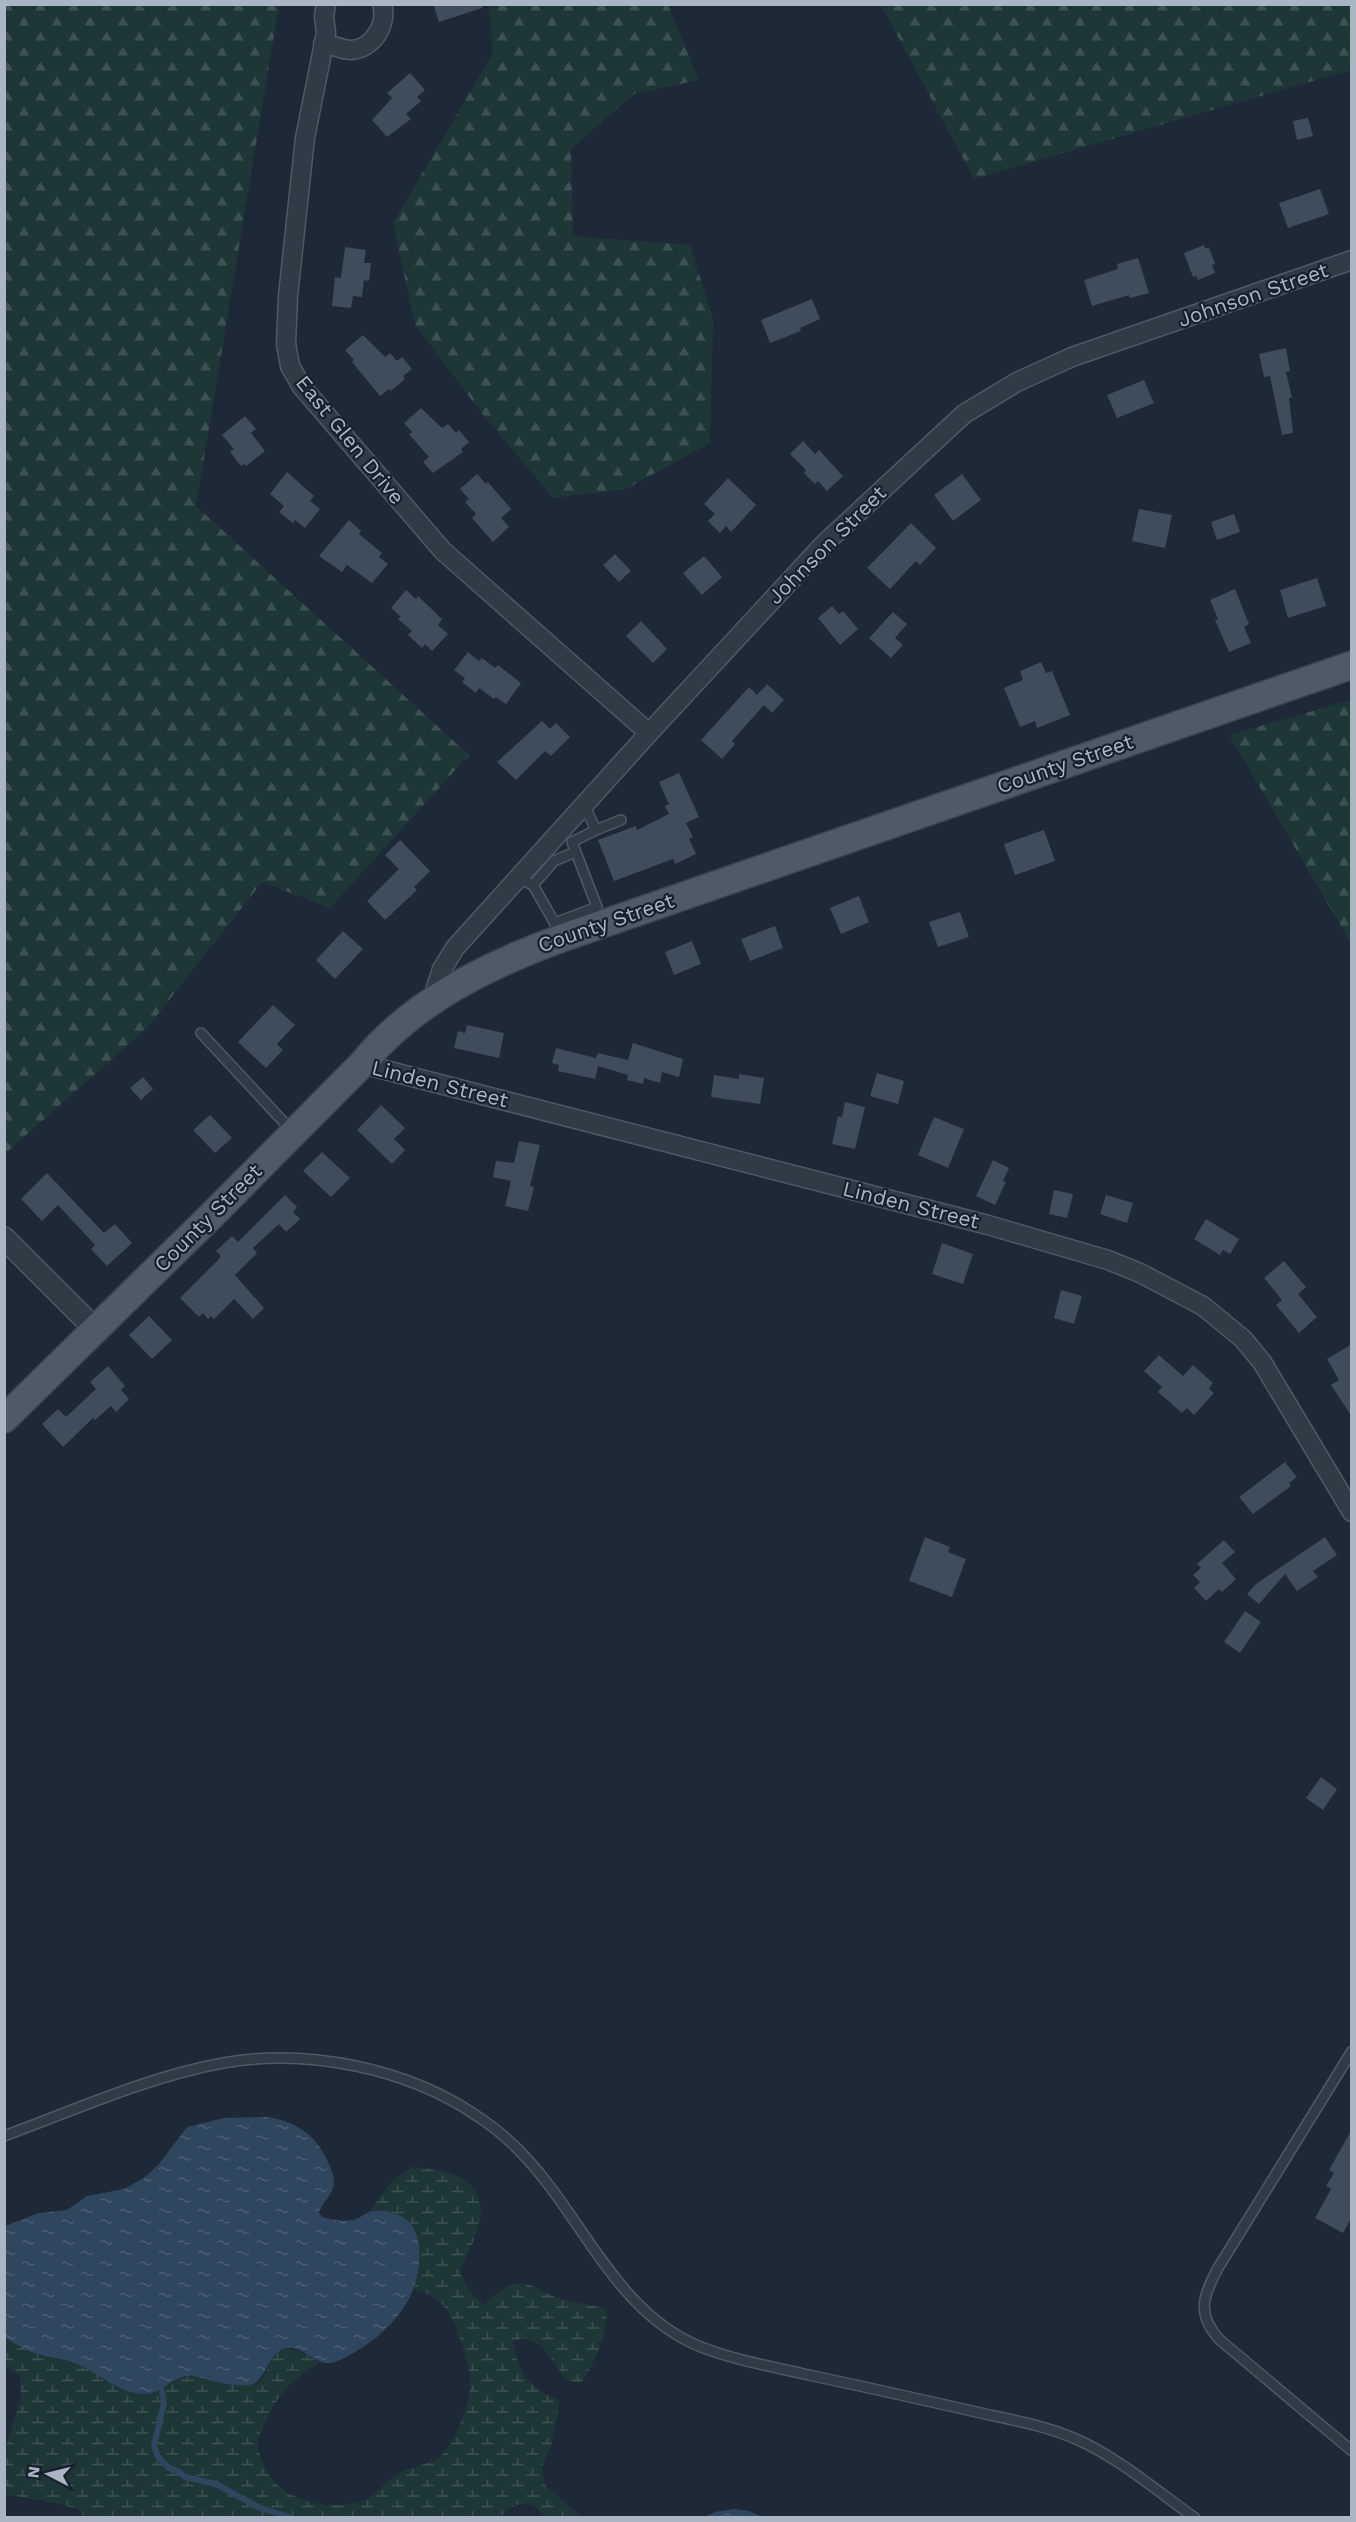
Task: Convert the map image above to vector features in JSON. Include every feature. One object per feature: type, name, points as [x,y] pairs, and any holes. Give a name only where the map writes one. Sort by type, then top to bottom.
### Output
[{"type":"main road","name":"County Street","points":[[4,1419],[362,1064],[379,1043],[431,1003],[496,964],[559,930],[1352,665]]},
{"type":"street","name":"East Glen Drive","points":[[326,4],[324,16],[326,33],[305,138],[290,269],[286,344],[290,366],[302,387],[443,551],[649,733]]},
{"type":"street","points":[[323,44],[352,50],[366,45],[381,28],[384,20],[382,4]]},
{"type":"street","name":"Johnson Street","points":[[431,1003],[442,969],[455,948],[525,882],[584,805],[649,733],[825,543],[964,414],[1017,382],[1072,357],[1352,260]]},
{"type":"street","name":"Linden Street","points":[[362,1064],[988,1225],[1098,1257],[1140,1273],[1203,1306],[1243,1339],[1262,1362],[1352,1512]]},
{"type":"street","points":[[4,1238],[95,1329]]},
{"type":"lane","points":[[584,805],[596,830]]},
{"type":"lane","points":[[575,852],[554,861],[525,882],[559,930],[597,907],[572,842],[621,820]]},
{"type":"lane","points":[[201,1033],[293,1133]]},
{"type":"lane","points":[[1352,2051],[1218,2268],[1207,2288],[1203,2304],[1206,2320],[1220,2340],[1352,2451]]},
{"type":"lane","points":[[4,2136],[168,2077],[222,2063],[250,2059],[306,2060],[384,2074],[444,2097],[476,2115],[502,2135],[552,2189],[624,2290],[650,2316],[683,2338],[700,2346],[742,2359],[993,2415],[1060,2433],[1098,2450],[1196,2517]]},
{"type":"green space","points":[[5,4],[279,5],[196,506],[469,755],[330,908],[262,882],[148,1027],[5,1154]]},
{"type":"green space","points":[[489,5],[668,5],[699,80],[634,94],[571,149],[573,236],[690,245],[713,319],[710,443],[626,489],[553,498],[480,411],[415,325],[393,223],[493,53]]},
{"type":"green space","points":[[881,5],[1351,5],[1351,70],[974,179]]},
{"type":"green space","points":[[1352,700],[1351,943],[1229,735]]},
{"type":"green space","points":[[411,2167],[452,2174],[463,2179],[478,2197],[481,2209],[479,2225],[460,2272],[468,2289],[483,2305],[506,2288],[520,2283],[565,2300],[606,2309],[603,2338],[581,2383],[566,2380],[542,2346],[522,2338],[513,2342],[522,2372],[527,2379],[540,2391],[560,2400],[552,2443],[542,2468],[545,2485],[582,2517],[546,2517],[533,2505],[523,2504],[507,2510],[500,2518],[84,2518],[80,2510],[64,2505],[5,2494],[5,2450],[21,2397],[20,2376],[5,2366],[4,2338],[29,2351],[76,2364],[101,2375],[120,2389],[162,2391],[177,2379],[192,2376],[231,2384],[249,2385],[259,2381],[265,2375],[273,2358],[279,2352],[287,2349],[301,2352],[321,2362],[299,2376],[282,2393],[264,2424],[258,2441],[259,2452],[269,2475],[278,2486],[302,2500],[330,2505],[358,2502],[370,2497],[398,2474],[442,2455],[457,2430],[468,2402],[470,2375],[467,2361],[454,2323],[445,2307],[432,2296],[413,2290],[418,2273],[382,2211],[369,2212],[392,2181]]},
{"type":"water","points":[[268,2117],[287,2122],[304,2131],[322,2151],[332,2171],[334,2182],[319,2212],[322,2217],[349,2221],[369,2212],[387,2212],[404,2218],[416,2232],[419,2244],[417,2278],[406,2304],[378,2336],[349,2355],[330,2363],[296,2349],[284,2349],[275,2355],[259,2379],[249,2385],[233,2385],[186,2376],[157,2391],[143,2394],[125,2390],[77,2364],[29,2351],[5,2338],[5,2226],[39,2213],[67,2210],[87,2196],[124,2189],[144,2178],[159,2164],[187,2127],[224,2118]]},
{"type":"water","points":[[734,2509],[749,2511],[763,2517],[704,2517],[715,2512]]},
{"type":"building","points":[[433,4],[482,4],[482,8],[439,22]]},
{"type":"building","points":[[410,73],[425,90],[417,97],[421,101],[406,114],[411,119],[387,137],[372,120],[392,98],[387,93]]},
{"type":"building","points":[[1308,118],[1313,136],[1297,140],[1293,121]]},
{"type":"building","points":[[1320,189],[1329,214],[1288,228],[1279,203]]},
{"type":"building","points":[[1204,245],[1206,249],[1209,247],[1215,264],[1212,265],[1215,273],[1198,280],[1196,276],[1193,277],[1184,253]]},
{"type":"building","points":[[345,247],[366,250],[364,263],[371,263],[369,281],[364,280],[362,297],[353,296],[351,308],[332,306],[335,277],[341,278]]},
{"type":"building","points":[[1138,258],[1149,293],[1130,298],[1129,295],[1092,306],[1084,280],[1118,269],[1117,264]]},
{"type":"building","points":[[812,299],[820,319],[800,328],[801,331],[770,343],[761,320]]},
{"type":"building","points":[[363,335],[385,357],[390,353],[397,361],[402,357],[412,369],[403,376],[405,379],[391,391],[389,389],[380,396],[345,350]]},
{"type":"building","points":[[1286,348],[1290,371],[1286,372],[1292,398],[1289,398],[1293,433],[1282,435],[1270,376],[1264,377],[1259,354]]},
{"type":"building","points":[[1144,380],[1154,403],[1117,418],[1107,395]]},
{"type":"building","points":[[421,408],[442,428],[448,424],[456,433],[459,430],[469,442],[461,449],[463,452],[433,473],[423,462],[429,457],[409,434],[412,432],[404,423]]},
{"type":"building","points":[[245,416],[256,429],[251,433],[265,451],[246,466],[244,464],[241,466],[230,452],[234,449],[222,435]]},
{"type":"building","points":[[803,441],[815,454],[819,450],[843,476],[827,491],[818,481],[815,484],[804,473],[806,470],[790,454]]},
{"type":"building","points":[[287,472],[314,496],[310,501],[320,509],[305,528],[295,520],[293,523],[279,512],[284,506],[270,494]]},
{"type":"building","points":[[477,474],[486,484],[488,482],[511,509],[501,518],[509,527],[493,542],[472,518],[476,514],[465,502],[469,499],[460,489]]},
{"type":"building","points":[[962,474],[981,500],[953,521],[934,495]]},
{"type":"building","points":[[728,478],[756,505],[731,532],[726,526],[720,533],[708,521],[715,514],[704,504]]},
{"type":"building","points":[[1139,509],[1172,515],[1165,548],[1132,541]]},
{"type":"building","points":[[1234,514],[1240,532],[1217,540],[1211,522]]},
{"type":"building","points":[[349,520],[361,531],[359,534],[382,553],[379,557],[388,564],[372,583],[347,565],[342,572],[319,556]]},
{"type":"building","points":[[911,523],[936,548],[920,565],[916,561],[890,589],[867,568]]},
{"type":"building","points":[[615,554],[631,571],[619,582],[603,565]]},
{"type":"building","points":[[704,556],[722,577],[702,595],[683,573]]},
{"type":"building","points":[[1317,578],[1326,606],[1288,618],[1280,590]]},
{"type":"building","points":[[1235,589],[1249,624],[1244,627],[1251,643],[1229,652],[1215,620],[1218,619],[1210,600]]},
{"type":"building","points":[[406,590],[416,599],[418,596],[442,619],[438,625],[448,634],[432,651],[425,644],[422,648],[408,635],[412,631],[398,619],[401,617],[391,608]]},
{"type":"building","points":[[832,606],[839,614],[843,611],[858,629],[840,645],[818,618]]},
{"type":"building","points":[[893,612],[907,624],[895,638],[903,645],[891,658],[869,638]]},
{"type":"building","points":[[641,621],[667,649],[653,663],[626,636]]},
{"type":"building","points":[[468,652],[479,661],[482,658],[495,668],[498,665],[521,683],[506,704],[496,697],[494,699],[479,688],[476,693],[462,682],[465,678],[454,670]]},
{"type":"building","points":[[1041,662],[1046,673],[1052,671],[1070,715],[1037,728],[1035,721],[1020,727],[1004,688],[1023,680],[1020,671]]},
{"type":"building","points":[[767,684],[784,700],[772,713],[764,705],[732,741],[735,744],[722,759],[701,740],[749,687],[757,695]]},
{"type":"building","points":[[542,721],[550,729],[556,723],[570,737],[551,756],[545,751],[516,780],[497,762]]},
{"type":"building","points":[[679,773],[699,817],[686,823],[693,837],[689,839],[696,854],[675,864],[673,859],[614,881],[598,840],[636,826],[637,830],[669,814],[665,806],[669,804],[659,782]]},
{"type":"building","points":[[1044,830],[1055,861],[1015,875],[1004,844]]},
{"type":"building","points":[[400,840],[430,871],[414,887],[417,890],[385,920],[367,901],[399,869],[385,855]]},
{"type":"building","points":[[859,896],[869,922],[841,934],[830,908]]},
{"type":"building","points":[[960,912],[969,937],[938,947],[929,922]]},
{"type":"building","points":[[775,926],[783,948],[750,961],[741,939]]},
{"type":"building","points":[[343,931],[363,949],[335,979],[316,960]]},
{"type":"building","points":[[692,941],[701,964],[674,975],[665,952]]},
{"type":"building","points":[[273,1005],[295,1025],[277,1044],[283,1050],[266,1068],[238,1042]]},
{"type":"building","points":[[467,1025],[504,1033],[499,1058],[454,1048],[458,1031],[465,1033]]},
{"type":"building","points":[[633,1043],[683,1059],[679,1077],[662,1072],[660,1083],[644,1078],[643,1084],[627,1080],[628,1075],[598,1066],[595,1079],[558,1071],[559,1065],[552,1063],[556,1048],[596,1058],[598,1053],[628,1060]]},
{"type":"building","points":[[877,1073],[904,1081],[898,1104],[870,1096]]},
{"type":"building","points":[[739,1074],[764,1078],[760,1104],[711,1097],[714,1075],[739,1079]]},
{"type":"building","points":[[143,1077],[153,1089],[141,1100],[130,1088]]},
{"type":"building","points":[[845,1102],[865,1107],[855,1149],[832,1144],[838,1116],[842,1117]]},
{"type":"building","points":[[381,1105],[405,1128],[394,1139],[405,1150],[392,1164],[357,1130]]},
{"type":"building","points":[[210,1115],[232,1138],[215,1153],[193,1130]]},
{"type":"building","points":[[934,1117],[964,1129],[948,1168],[918,1155]]},
{"type":"building","points":[[519,1141],[540,1145],[530,1186],[534,1187],[528,1211],[505,1206],[511,1181],[493,1177],[496,1161],[514,1163]]},
{"type":"building","points":[[322,1152],[350,1178],[331,1197],[303,1171]]},
{"type":"building","points":[[993,1160],[1009,1168],[1003,1181],[1006,1182],[995,1205],[976,1196]]},
{"type":"building","points":[[47,1173],[104,1233],[115,1224],[132,1243],[107,1266],[91,1249],[95,1245],[58,1205],[42,1221],[21,1199]]},
{"type":"building","points":[[1054,1190],[1073,1194],[1067,1218],[1049,1214]]},
{"type":"building","points":[[285,1195],[297,1207],[293,1212],[300,1219],[286,1232],[279,1224],[253,1248],[257,1253],[235,1275],[264,1308],[253,1319],[234,1299],[214,1319],[211,1316],[208,1319],[203,1313],[199,1317],[180,1298],[218,1260],[221,1256],[216,1251],[232,1236],[238,1242]]},
{"type":"building","points":[[1106,1195],[1133,1203],[1127,1223],[1100,1214]]},
{"type":"building","points":[[1206,1219],[1239,1239],[1230,1254],[1223,1250],[1220,1255],[1194,1239]]},
{"type":"building","points":[[942,1243],[973,1254],[963,1284],[932,1274]]},
{"type":"building","points":[[1284,1261],[1306,1287],[1298,1294],[1317,1317],[1299,1333],[1276,1305],[1282,1300],[1264,1278]]},
{"type":"building","points":[[1061,1290],[1082,1296],[1074,1324],[1054,1318]]},
{"type":"building","points":[[149,1316],[172,1340],[152,1359],[129,1335]]},
{"type":"building","points":[[1352,1344],[1352,1417],[1331,1385],[1339,1380],[1327,1359]]},
{"type":"building","points":[[1159,1355],[1183,1376],[1193,1365],[1213,1383],[1209,1389],[1214,1393],[1194,1415],[1187,1408],[1182,1413],[1158,1392],[1162,1387],[1144,1371]]},
{"type":"building","points":[[108,1366],[125,1386],[121,1390],[129,1399],[116,1412],[111,1406],[95,1420],[93,1418],[63,1447],[42,1424],[58,1409],[66,1417],[96,1389],[90,1382]]},
{"type":"building","points":[[1285,1462],[1297,1477],[1289,1483],[1291,1486],[1253,1514],[1239,1497]]},
{"type":"building","points":[[925,1537],[950,1547],[948,1552],[966,1559],[952,1597],[909,1581]]},
{"type":"building","points":[[1325,1537],[1337,1555],[1313,1571],[1318,1577],[1297,1591],[1285,1574],[1259,1604],[1247,1594],[1256,1584]]},
{"type":"building","points":[[1224,1540],[1235,1552],[1222,1563],[1236,1579],[1222,1592],[1219,1589],[1206,1601],[1194,1588],[1200,1582],[1193,1575],[1201,1568],[1197,1564]]},
{"type":"building","points":[[1245,1611],[1261,1622],[1240,1653],[1224,1642]]},
{"type":"building","points":[[1321,1777],[1337,1789],[1323,1810],[1306,1798]]},
{"type":"building","points":[[1352,2129],[1352,2217],[1343,2233],[1315,2218],[1331,2189],[1326,2186],[1334,2173],[1329,2170]]},
{"type":"waterway","points":[[162,2391],[164,2403],[154,2446],[158,2457],[169,2468],[185,2477],[216,2484],[258,2507],[292,2518]]}]
